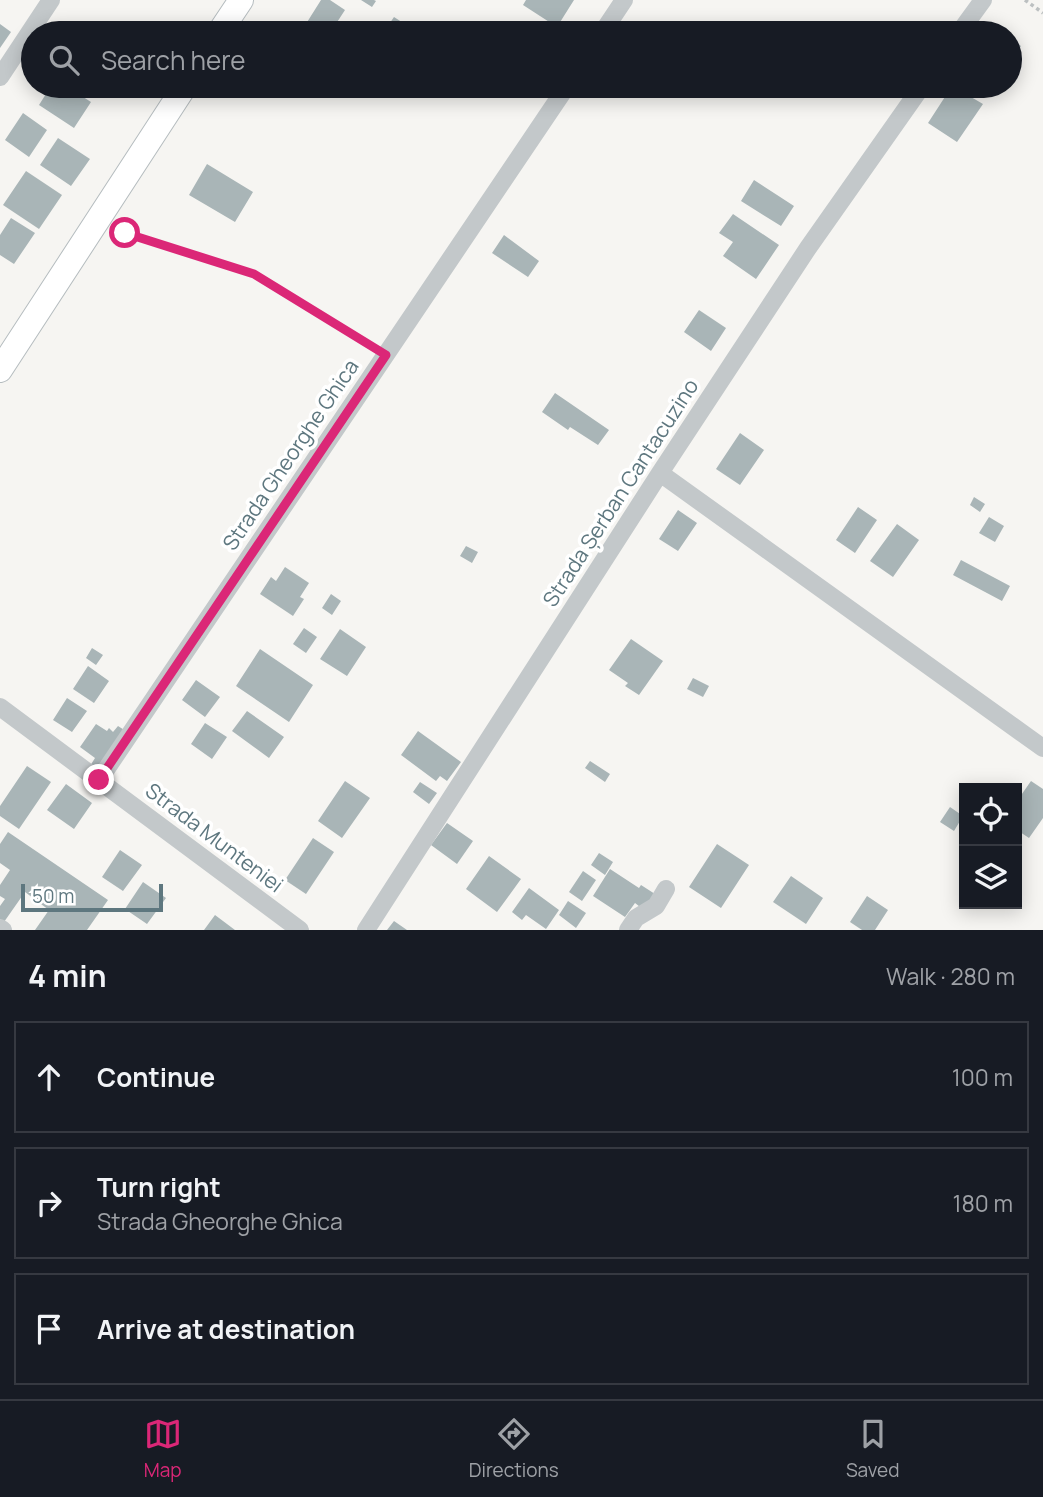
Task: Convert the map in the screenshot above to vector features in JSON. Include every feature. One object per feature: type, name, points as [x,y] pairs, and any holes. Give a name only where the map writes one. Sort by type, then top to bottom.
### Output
[{"type":"main road","points":[[227,21],[241,0]]},
{"type":"main road","points":[[0,370],[177,98]]},
{"type":"street","points":[[37,21],[51,0]]},
{"type":"street","points":[[610,21],[624,0]]},
{"type":"street","points":[[968,21],[983,0]]},
{"type":"street","points":[[0,77],[21,45]]},
{"type":"street","name":"Strada Gheorghe Ghica","points":[[99,780],[559,98]]},
{"type":"street","name":"Strada Șerban Cantacuzino","points":[[366,930],[808,248],[914,98]]},
{"type":"street","points":[[660,473],[1043,748]]},
{"type":"street","name":"Strada Munteniei","points":[[0,707],[300,930]]},
{"type":"street","points":[[628,930],[636,918],[656,906],[666,889]]},
{"type":"path","points":[[1025,0],[1043,13]]},
{"type":"path","points":[[99,219],[142,239],[254,274],[386,355]]},
{"type":"building","points":[[321,0],[330,0],[345,10],[338,21],[308,21]]},
{"type":"building","points":[[361,0],[374,0],[376,1],[372,7]]},
{"type":"building","points":[[526,0],[574,0],[561,21],[548,21],[523,5]]},
{"type":"building","points":[[0,24],[11,32],[0,48]]},
{"type":"building","points":[[43,98],[85,98],[91,102],[74,128],[39,105]]},
{"type":"building","points":[[944,98],[973,98],[983,104],[957,142],[928,123]]},
{"type":"building","points":[[23,113],[47,130],[29,157],[5,140]]},
{"type":"building","points":[[58,138],[90,159],[71,186],[40,165]]},
{"type":"building","points":[[207,164],[253,192],[235,222],[189,195]]},
{"type":"building","points":[[26,171],[62,195],[39,229],[3,205]]},
{"type":"building","points":[[754,180],[794,206],[781,226],[741,201]]},
{"type":"building","points":[[733,214],[779,245],[756,279],[723,256],[733,242],[719,233]]},
{"type":"building","points":[[11,218],[35,233],[14,264],[0,255],[0,235]]},
{"type":"building","points":[[504,235],[539,261],[528,277],[492,253]]},
{"type":"building","points":[[699,310],[726,328],[711,351],[684,332]]},
{"type":"building","points":[[555,393],[609,430],[598,445],[570,427],[568,430],[542,412]]},
{"type":"building","points":[[740,433],[764,450],[740,485],[716,469]]},
{"type":"building","points":[[974,497],[985,504],[980,512],[970,505]]},
{"type":"building","points":[[858,507],[877,520],[855,553],[836,540]]},
{"type":"building","points":[[678,510],[697,523],[678,551],[659,539]]},
{"type":"building","points":[[989,517],[1004,526],[995,542],[979,533]]},
{"type":"building","points":[[897,524],[919,540],[893,577],[870,561]]},
{"type":"building","points":[[466,546],[478,552],[472,563],[460,556]]},
{"type":"building","points":[[961,560],[1010,586],[1002,601],[953,575]]},
{"type":"building","points":[[285,567],[309,583],[300,597],[304,599],[293,616],[260,594],[271,577],[276,581]]},
{"type":"building","points":[[331,594],[341,601],[332,615],[322,608]]},
{"type":"building","points":[[304,628],[317,637],[306,653],[293,644]]},
{"type":"building","points":[[340,629],[366,647],[347,676],[320,659]]},
{"type":"building","points":[[631,639],[663,661],[639,695],[625,686],[628,683],[609,670]]},
{"type":"building","points":[[92,648],[103,655],[96,665],[86,658]]},
{"type":"building","points":[[260,649],[313,685],[289,722],[236,686]]},
{"type":"building","points":[[88,666],[109,681],[94,703],[73,689]]},
{"type":"building","points":[[693,678],[709,686],[703,697],[687,689]]},
{"type":"building","points":[[196,680],[220,697],[205,717],[182,700]]},
{"type":"building","points":[[67,698],[87,711],[72,732],[53,720]]},
{"type":"building","points":[[247,711],[284,737],[269,758],[232,731]]},
{"type":"building","points":[[205,723],[227,737],[212,759],[191,744]]},
{"type":"building","points":[[96,724],[113,732],[118,726],[129,733],[100,773],[90,766],[95,758],[80,747]]},
{"type":"building","points":[[418,731],[461,762],[447,781],[440,776],[436,781],[401,755]]},
{"type":"building","points":[[590,761],[610,774],[605,782],[585,768]]},
{"type":"building","points":[[27,766],[51,782],[19,829],[0,816],[0,806]]},
{"type":"building","points":[[345,781],[370,798],[342,838],[318,821]]},
{"type":"building","points":[[1031,781],[1043,789],[1043,818],[1029,838],[1022,833],[1022,794]]},
{"type":"building","points":[[420,782],[437,793],[429,804],[413,792]]},
{"type":"building","points":[[66,784],[92,803],[74,829],[47,810]]},
{"type":"building","points":[[950,807],[959,813],[959,823],[954,831],[940,822]]},
{"type":"building","points":[[447,823],[473,841],[457,864],[431,845]]},
{"type":"building","points":[[8,832],[108,900],[87,930],[35,930],[49,910],[25,892],[4,922],[0,919],[0,906],[5,899],[0,896],[0,885],[10,870],[0,863],[0,844]]},
{"type":"building","points":[[313,838],[334,852],[306,894],[285,880]]},
{"type":"building","points":[[717,844],[749,865],[721,908],[689,887]]},
{"type":"building","points":[[120,850],[142,865],[123,891],[102,877]]},
{"type":"building","points":[[599,853],[613,862],[605,875],[591,865]]},
{"type":"building","points":[[489,856],[521,879],[497,912],[466,889]]},
{"type":"building","points":[[610,869],[639,888],[641,885],[655,894],[644,910],[635,903],[625,917],[593,896]]},
{"type":"building","points":[[583,871],[596,880],[582,901],[569,892]]},
{"type":"building","points":[[791,876],[823,898],[806,924],[773,902]]},
{"type":"building","points":[[143,882],[166,898],[147,924],[125,909]]},
{"type":"building","points":[[529,888],[559,910],[546,929],[526,915],[522,920],[512,912]]},
{"type":"building","points":[[867,896],[888,910],[875,930],[862,930],[850,922]]},
{"type":"building","points":[[568,901],[586,913],[576,928],[559,915]]},
{"type":"building","points":[[215,915],[235,930],[204,930]]},
{"type":"building","points":[[394,921],[407,930],[387,930]]},
{"type":"route","points":[[99,780],[386,355],[254,274],[125,233]]}]
